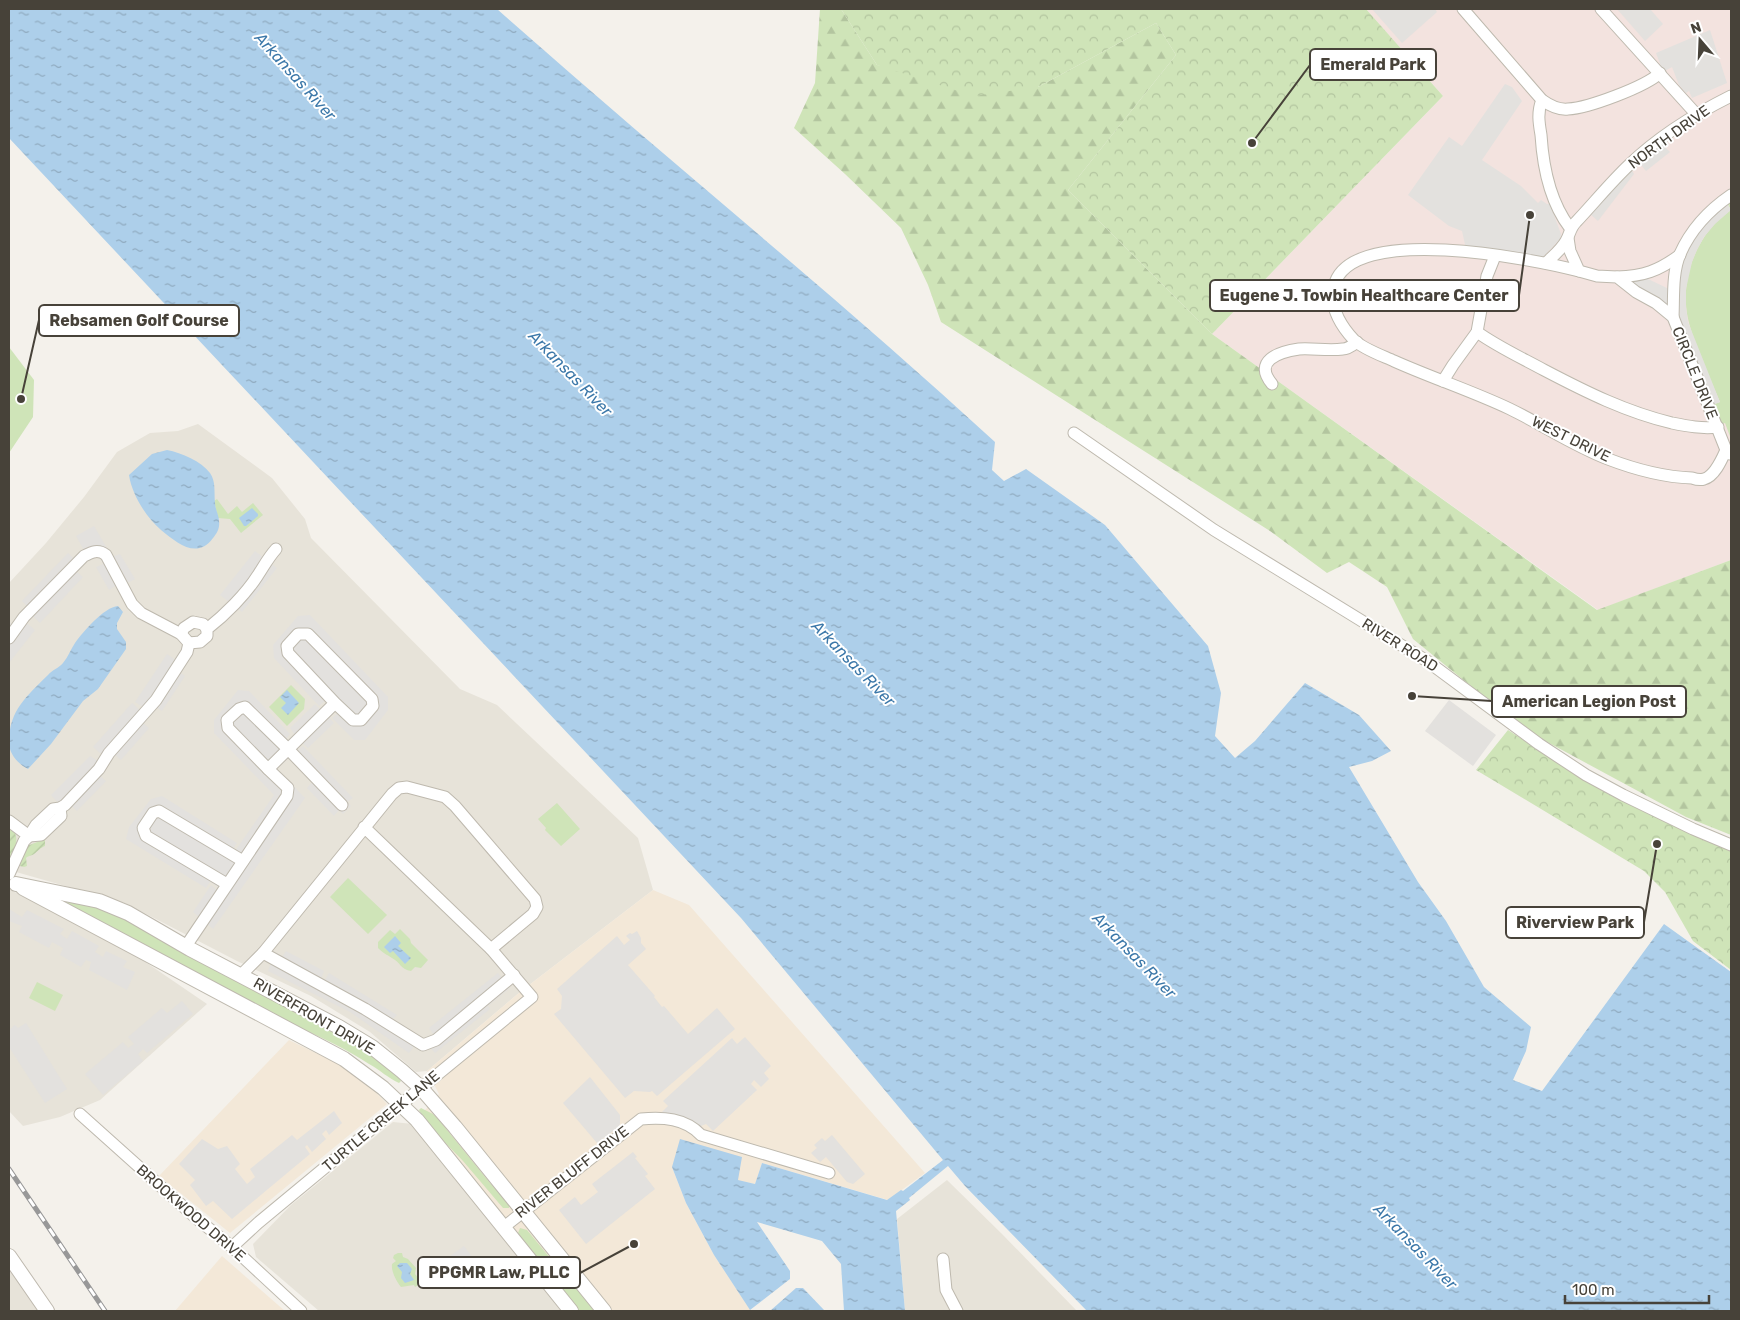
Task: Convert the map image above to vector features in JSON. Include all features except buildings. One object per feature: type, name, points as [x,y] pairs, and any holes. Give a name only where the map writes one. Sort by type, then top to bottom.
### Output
[{"type":"street","points":[[1463,9],[1542,100],[1564,109],[1584,106],[1642,84],[1660,73]]},
{"type":"street","points":[[1601,9],[1697,115]]},
{"type":"street","name":"NORTH DRIVE","points":[[1546,263],[1562,247],[1569,233],[1612,182],[1634,160],[1697,115],[1731,96]]},
{"type":"street","points":[[1542,100],[1538,112],[1543,166],[1569,233],[1570,251],[1579,271]]},
{"type":"street","points":[[1672,317],[1675,277],[1680,255],[1701,220],[1718,204],[1731,196]]},
{"type":"street","name":"WEST DRIVE","points":[[1579,271],[1546,263],[1466,252],[1403,250],[1371,254],[1348,265],[1339,274],[1335,283],[1333,304],[1338,318],[1357,342],[1382,356],[1510,409],[1606,458],[1661,474],[1704,479]]},
{"type":"street","points":[[1617,278],[1650,273],[1660,269],[1680,255]]},
{"type":"street","points":[[1444,381],[1453,365],[1478,332],[1487,276],[1495,256]]},
{"type":"street","name":"CIRCLE DRIVE","points":[[1579,271],[1597,276],[1617,278],[1636,292],[1656,303],[1672,317],[1729,453],[1712,473],[1704,479]]},
{"type":"street","points":[[1478,332],[1496,345],[1608,403],[1654,419],[1700,427],[1718,428]]},
{"type":"street","points":[[1272,384],[1264,369],[1265,364],[1270,359],[1299,350],[1343,349],[1357,342]]},
{"type":"street","name":"RIVER ROAD","points":[[1074,433],[1214,530],[1427,661],[1539,744],[1586,776],[1623,796],[1731,845]]},
{"type":"street","points":[[207,629],[241,595],[276,549]]},
{"type":"street","points":[[9,638],[24,617],[84,556],[93,552],[101,552],[106,555],[132,604],[141,613],[185,639],[200,642],[207,636],[207,629],[203,624],[193,622],[184,628],[185,639],[187,652],[156,700],[109,753],[99,769],[60,808],[61,816],[51,826],[41,835],[29,836],[9,820]]},
{"type":"street","points":[[298,634],[308,634],[372,699],[373,706],[361,720],[353,720],[335,703],[288,653],[287,646],[298,634]]},
{"type":"street","points":[[268,769],[335,703]]},
{"type":"street","points":[[186,946],[287,796],[288,788],[228,728],[227,720],[239,708],[245,707],[342,805]]},
{"type":"street","points":[[240,975],[262,953],[392,794],[400,788],[407,787],[445,797],[455,806],[535,899],[537,907],[532,914],[491,949]]},
{"type":"street","points":[[227,884],[146,836],[143,828],[153,813],[159,811],[243,862]]},
{"type":"street","points":[[262,953],[365,1009],[423,1046],[436,1040],[514,975],[491,949],[364,828]]},
{"type":"street","points":[[11,880],[21,846],[29,836]]},
{"type":"street","name":"RIVERFRONT DRIVE","points":[[11,880],[99,901],[128,913],[339,1027],[372,1047],[420,1088],[455,1127],[604,1311]]},
{"type":"street","name":"RIVERFRONT DRIVE","points":[[11,880],[344,1059],[383,1088],[417,1120],[571,1311]]},
{"type":"street","name":"TURTLE CREEK LANE","points":[[232,1247],[258,1223],[532,997],[514,975]]},
{"type":"street","name":"BROOKWOOD DRIVE","points":[[80,1114],[127,1158],[232,1247],[301,1311]]},
{"type":"street","name":"RIVER BLUFF DRIVE","points":[[504,1227],[641,1119],[661,1117],[694,1128],[701,1135],[829,1173]]},
{"type":"street","points":[[9,1256],[47,1311]]},
{"type":"street","points":[[943,1259],[946,1290],[957,1311]]},
{"type":"shaded area","points":[[1366,9],[1731,9],[1731,560],[1598,610],[1212,334],[1443,96]]},
{"type":"shaded area","points":[[1372,9],[1435,9],[1437,12],[1402,43]]},
{"type":"shaded area","points":[[1617,9],[1650,9],[1663,24],[1645,41]]},
{"type":"shaded area","points":[[1710,30],[1727,83],[1692,98],[1689,91],[1686,93],[1679,85],[1672,67],[1663,72],[1656,53]]},
{"type":"shaded area","points":[[1505,84],[1512,87],[1522,101],[1482,160],[1521,186],[1538,203],[1541,200],[1550,204],[1561,234],[1560,239],[1542,258],[1466,249],[1462,231],[1449,226],[1408,195],[1449,137],[1462,146]]},
{"type":"shaded area","points":[[1664,140],[1666,143],[1664,146],[1670,152],[1646,171],[1641,165],[1637,166],[1635,164]]},
{"type":"shaded area","points":[[1631,169],[1634,174],[1598,221],[1589,213]]},
{"type":"shaded area","points":[[1727,203],[1731,210],[1715,224],[1704,237],[1697,250],[1692,262],[1686,289],[1688,322],[1720,402],[1712,405],[1680,324],[1677,305],[1681,271],[1686,252],[1702,225]]},
{"type":"shaded area","points":[[1646,278],[1669,289],[1668,306],[1626,282]]},
{"type":"shaded area","points":[[198,424],[272,478],[305,519],[311,538],[460,689],[497,705],[638,838],[653,890],[520,992],[427,1071],[416,1072],[370,1032],[311,996],[237,961],[125,903],[9,870],[9,583],[46,543],[84,497],[117,452],[150,433],[178,431]]},
{"type":"shaded area","points":[[94,526],[112,557],[120,554],[135,579],[119,588],[117,585],[109,590],[96,567],[103,564],[98,554],[89,559],[76,536]]},
{"type":"shaded area","points":[[255,551],[277,568],[242,612],[220,595]]},
{"type":"shaded area","points":[[68,553],[82,566],[77,572],[83,577],[40,623],[26,609],[28,607],[22,601]]},
{"type":"shaded area","points":[[310,615],[388,697],[388,710],[365,740],[354,740],[332,718],[338,713],[335,710],[328,716],[334,723],[308,748],[302,743],[295,749],[296,752],[303,746],[353,798],[347,802],[351,806],[343,814],[339,810],[334,816],[307,788],[312,782],[289,758],[277,769],[305,798],[213,929],[193,912],[211,885],[217,890],[218,887],[210,882],[206,888],[126,839],[129,827],[151,799],[162,796],[237,843],[233,849],[235,851],[274,795],[214,733],[214,720],[238,690],[249,691],[290,734],[286,739],[288,741],[295,735],[290,728],[315,704],[320,709],[327,702],[325,701],[319,706],[274,658],[273,645],[298,616]]},
{"type":"shaded area","points":[[19,617],[35,630],[9,663],[9,622],[13,625]]},
{"type":"shaded area","points":[[167,654],[183,665],[179,672],[185,676],[162,711],[147,701],[143,707],[135,702]]},
{"type":"shaded area","points":[[1449,700],[1496,735],[1473,766],[1425,731]]},
{"type":"shaded area","points":[[132,703],[148,717],[143,723],[149,728],[121,760],[114,754],[108,760],[93,747]]},
{"type":"shaded area","points":[[90,756],[98,761],[99,775],[106,781],[77,811],[71,805],[65,810],[51,795]]},
{"type":"shaded area","points":[[9,889],[141,959],[207,1004],[100,1100],[60,1117],[23,1126],[9,1111]]},
{"type":"shaded area","points":[[653,890],[689,905],[925,1173],[888,1200],[762,1163],[755,1184],[672,1167],[686,1203],[714,1255],[751,1311],[565,1311],[413,1124],[439,1094],[427,1071],[520,992]]},
{"type":"shaded area","points":[[9,909],[22,917],[27,910],[64,929],[60,934],[67,939],[72,931],[99,946],[95,952],[103,957],[106,951],[127,961],[123,967],[135,972],[127,990],[89,970],[91,962],[86,960],[81,967],[60,955],[63,948],[52,942],[49,948],[19,932],[22,926],[9,921]]},
{"type":"shaded area","points":[[637,931],[641,938],[641,943],[646,949],[628,965],[662,1007],[664,1006],[688,1034],[717,1008],[735,1029],[657,1096],[652,1091],[634,1091],[625,1098],[554,1014],[561,1009],[562,996],[557,989],[617,936],[624,945],[630,940],[626,936]]},
{"type":"shaded area","points":[[286,951],[324,971],[321,979],[325,980],[329,973],[397,1015],[392,1020],[419,1040],[409,1053],[350,1012],[268,971],[271,963],[282,957]]},
{"type":"shaded area","points":[[498,973],[510,988],[488,1006],[490,1009],[435,1053],[425,1042],[434,1035],[429,1028]]},
{"type":"shaded area","points":[[182,1001],[193,1014],[147,1053],[143,1049],[138,1054],[143,1061],[103,1095],[85,1074],[123,1042],[128,1048],[134,1044],[128,1037],[162,1008],[167,1013]]},
{"type":"shaded area","points":[[26,1023],[67,1089],[45,1103],[9,1047],[10,1029],[15,1025],[18,1028]]},
{"type":"shaded area","points":[[745,1037],[771,1066],[764,1073],[769,1079],[761,1087],[754,1080],[751,1084],[757,1090],[713,1131],[706,1124],[701,1126],[703,1129],[661,1113],[668,1106],[663,1101],[732,1038],[737,1044]]},
{"type":"shaded area","points":[[289,1040],[349,1069],[369,1085],[387,1104],[230,1233],[159,1176]]},
{"type":"shaded area","points":[[590,1077],[620,1115],[620,1124],[617,1128],[597,1143],[563,1103]]},
{"type":"shaded area","points":[[334,1111],[342,1123],[329,1135],[326,1130],[322,1134],[326,1139],[312,1152],[307,1145],[305,1147],[310,1154],[232,1219],[213,1201],[206,1206],[190,1185],[195,1180],[179,1164],[202,1139],[218,1149],[227,1146],[240,1164],[235,1169],[247,1184],[255,1177],[250,1169],[292,1135],[297,1140]]},
{"type":"shaded area","points":[[393,1122],[413,1124],[565,1311],[319,1311],[256,1257],[253,1244],[291,1205]]},
{"type":"shaded area","points":[[832,1135],[865,1174],[853,1184],[847,1182],[826,1157],[820,1162],[811,1153],[817,1148],[814,1145],[822,1138],[825,1141]]},
{"type":"shaded area","points":[[633,1152],[637,1157],[635,1158],[648,1174],[645,1176],[655,1189],[586,1244],[559,1210],[575,1197],[581,1205],[598,1192],[592,1184]]},
{"type":"shaded area","points":[[947,1180],[1077,1311],[905,1311],[897,1219]]},
{"type":"shaded area","points":[[464,1246],[479,1266],[461,1279],[446,1259]]},
{"type":"shaded area","points":[[222,1256],[285,1311],[175,1311]]},
{"type":"shaded area","points":[[9,1268],[40,1311],[9,1311]]},
{"type":"green space","points":[[820,9],[841,9],[877,65],[1038,87],[1156,23],[1176,55],[1068,190],[1212,334],[1597,610],[1731,560],[1731,835],[1686,817],[1525,730],[1413,639],[1387,587],[1349,562],[1327,573],[1270,531],[941,322],[928,285],[901,228],[794,128],[815,83]]},
{"type":"green space","points":[[841,9],[1366,9],[1443,96],[1212,334],[1068,190],[1176,55],[1156,23],[1038,87],[974,96],[877,65]]},
{"type":"green space","points":[[1731,200],[1731,210],[1727,203]]},
{"type":"green space","points":[[1731,210],[1731,439],[1725,423],[1720,425],[1712,405],[1720,402],[1692,333],[1686,307],[1686,291],[1688,275],[1699,245],[1708,232]]},
{"type":"green space","points":[[9,347],[34,380],[33,417],[9,453]]},
{"type":"green space","points":[[217,499],[228,514],[237,506],[242,512],[253,503],[263,515],[241,533],[230,519],[218,518],[214,501]]},
{"type":"green space","points":[[291,685],[305,699],[304,709],[287,726],[269,707]]},
{"type":"green space","points":[[1508,730],[1563,766],[1731,851],[1731,970],[1693,941],[1665,892],[1644,871],[1476,770]]},
{"type":"green space","points":[[557,803],[580,829],[561,846],[545,830],[546,828],[538,819]]},
{"type":"green space","points":[[9,826],[15,834],[16,843],[9,861]]},
{"type":"green space","points":[[45,839],[45,846],[26,858],[27,866],[20,866],[19,858],[27,846]]},
{"type":"green space","points":[[348,878],[387,915],[368,934],[330,897]]},
{"type":"green space","points":[[45,893],[110,909],[228,972],[378,1057],[397,1074],[401,1081],[399,1083],[395,1081],[342,1048],[296,1026]]},
{"type":"green space","points":[[400,929],[428,960],[421,968],[415,967],[411,971],[405,969],[378,948],[378,942],[390,930],[395,934]]},
{"type":"green space","points":[[37,982],[63,995],[55,1011],[29,998]]},
{"type":"green space","points":[[421,1108],[433,1114],[439,1120],[490,1183],[509,1203],[509,1208],[503,1208],[463,1161],[427,1124],[419,1110]]},
{"type":"green space","points":[[520,1228],[527,1230],[565,1276],[598,1311],[579,1311],[521,1239],[518,1233]]},
{"type":"green space","points":[[398,1253],[402,1253],[403,1257],[408,1259],[416,1268],[415,1274],[420,1280],[420,1284],[415,1287],[414,1285],[401,1287],[394,1276],[392,1264],[396,1261],[393,1258]]},
{"type":"water","name":"Arkansas River","points":[[9,9],[497,9],[872,332],[995,442],[992,470],[1004,481],[1026,469],[1105,525],[1208,646],[1221,693],[1215,736],[1235,758],[1255,741],[1305,683],[1359,715],[1391,751],[1372,761],[1349,767],[1418,882],[1446,921],[1484,987],[1531,1027],[1526,1051],[1513,1080],[1542,1091],[1664,924],[1731,972],[1731,1311],[1087,1311],[965,1186],[948,1166],[896,1211],[905,1311],[844,1311],[841,1264],[822,1241],[757,1222],[790,1271],[790,1279],[750,1310],[714,1255],[686,1203],[672,1167],[680,1139],[742,1157],[738,1180],[755,1184],[762,1163],[887,1200],[901,1190],[903,1191],[943,1160],[741,918],[9,138]]},
{"type":"water","points":[[167,450],[185,455],[196,461],[210,473],[213,480],[219,526],[217,532],[207,545],[200,548],[194,549],[180,544],[161,530],[145,512],[133,490],[129,475],[152,454]]},
{"type":"water","points":[[252,508],[258,516],[244,526],[239,518]]},
{"type":"water","points":[[118,606],[123,612],[117,623],[117,629],[126,642],[126,649],[98,689],[83,701],[51,744],[28,769],[15,758],[9,746],[12,721],[16,712],[26,697],[63,663],[75,643],[88,627],[100,615],[112,607]]},
{"type":"water","points":[[287,690],[299,703],[288,715],[281,708],[286,703],[280,697]]},
{"type":"water","points":[[395,936],[401,943],[398,946],[411,958],[405,964],[393,951],[390,953],[384,947]]},
{"type":"water","points":[[400,1263],[407,1263],[412,1269],[410,1274],[414,1280],[405,1283],[401,1278],[402,1272],[397,1266]]},
{"type":"water","points":[[796,1288],[803,1288],[825,1311],[770,1311]]},
{"type":"railway","points":[[9,1169],[105,1311]]},
{"type":"place","name":"Emerald Park","points":[[1252,143]]},
{"type":"place","name":"Eugene J. Towbin Healthcare Center","points":[[1530,215]]},
{"type":"place","name":"Rebsamen Golf Course","points":[[21,399]]},
{"type":"place","name":"American Legion Post","points":[[1412,696]]},
{"type":"place","name":"Riverview Park","points":[[1657,844]]},
{"type":"place","name":"PPGMR Law, PLLC","points":[[634,1244]]}]
